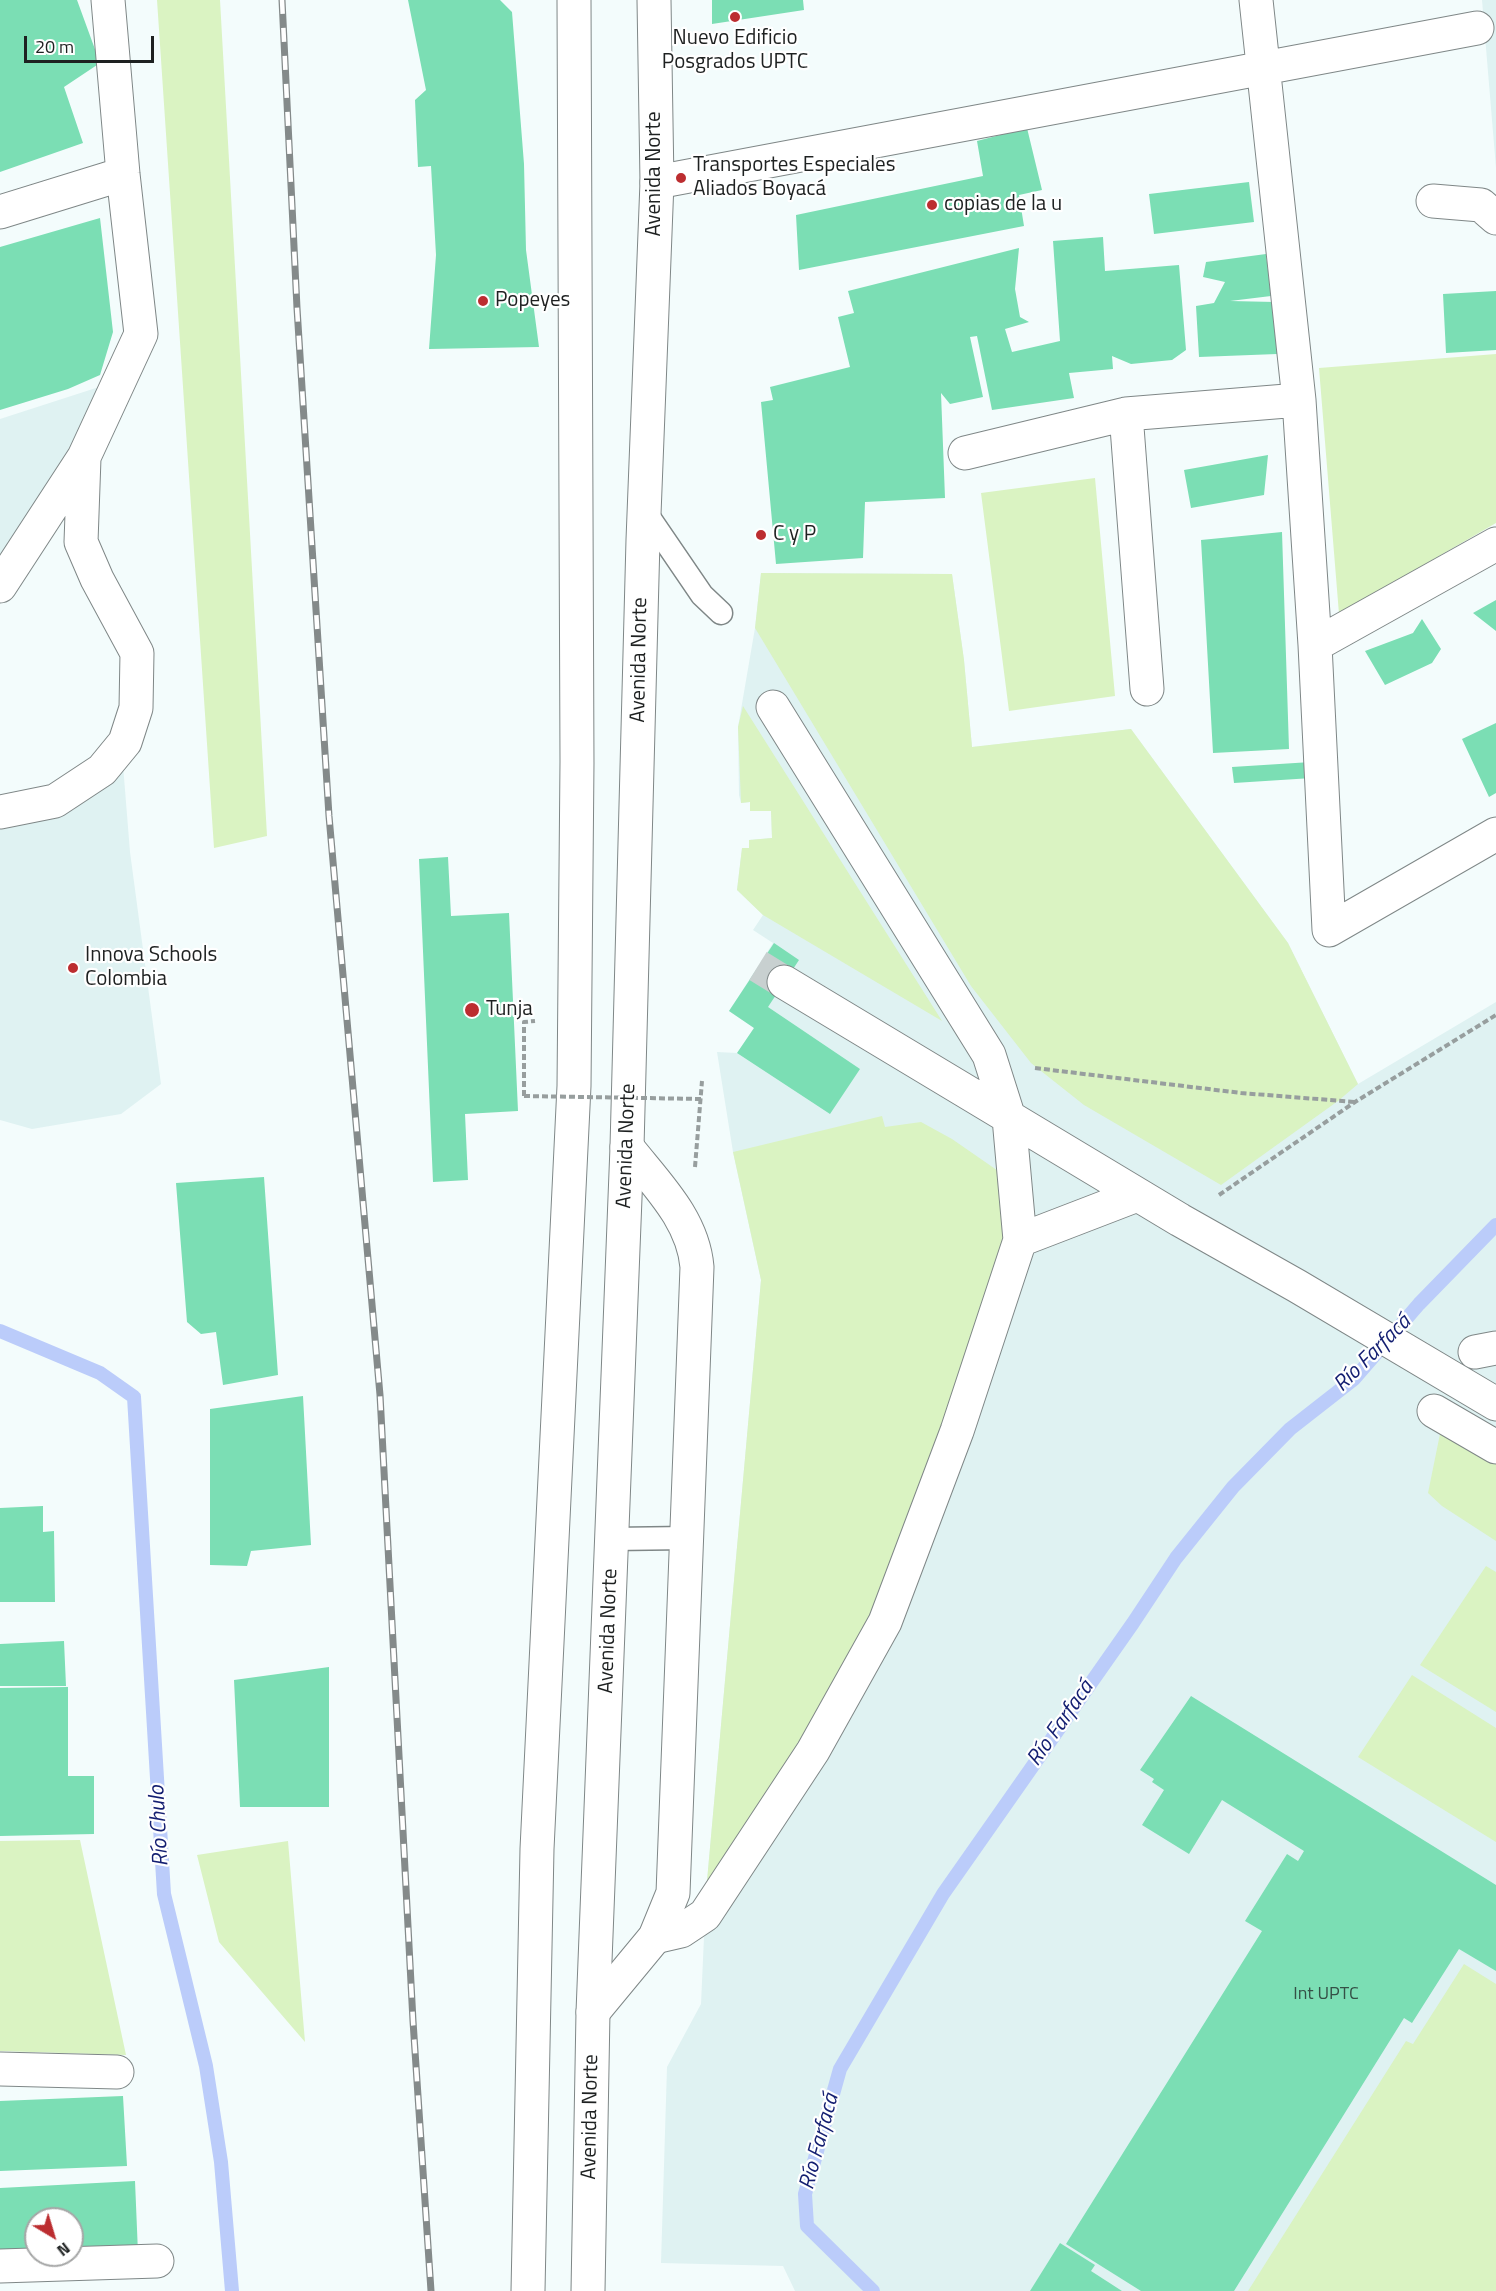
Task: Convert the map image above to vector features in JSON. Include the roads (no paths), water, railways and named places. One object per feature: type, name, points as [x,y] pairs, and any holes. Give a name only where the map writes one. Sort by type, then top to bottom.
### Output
[{"type":"street","points":[[0,586],[84,457],[141,334],[123,174],[108,0]]},
{"type":"street","points":[[528,2291],[537,1849],[574,1074],[577,738],[574,0]]},
{"type":"street","name":"Avenida Norte","points":[[588,2291],[593,2012],[627,1147],[644,510],[657,182],[654,0]]},
{"type":"street","points":[[1256,0],[1299,400],[1315,645],[1329,930],[1496,834]]},
{"type":"street","points":[[657,182],[1477,28]]},
{"type":"street","points":[[0,212],[123,174]]},
{"type":"street","points":[[1433,201],[1481,205],[1496,218]]},
{"type":"street","points":[[965,453],[1125,414],[1299,400]]},
{"type":"street","points":[[1125,414],[1147,689]]},
{"type":"street","points":[[0,812],[55,801],[102,770],[125,742],[136,708],[137,653],[97,579],[81,542],[84,457]]},
{"type":"street","points":[[1315,645],[1496,544]]},
{"type":"street","points":[[655,1937],[681,1931],[705,1915],[813,1751],[885,1622],[957,1431],[1020,1240],[1009,1118],[988,1054],[773,707]]},
{"type":"street","points":[[784,982],[1137,1195],[1297,1286],[1496,1404]]},
{"type":"street","points":[[593,2012],[655,1937],[673,1893],[688,1538],[697,1279],[696,1248],[681,1215],[627,1147]]},
{"type":"street","points":[[1020,1240],[1137,1195]]},
{"type":"street","points":[[1434,1411],[1496,1447]]},
{"type":"street","points":[[0,2069],[117,2072]]},
{"type":"street","points":[[0,2266],[157,2261]]},
{"type":"lane","points":[[644,510],[702,595],[721,613]]},
{"type":"lane","points":[[612,1539],[688,1538]]},
{"type":"waterway","name":"Río Farfacá","points":[[873,2291],[807,2226],[805,2194],[840,2069],[943,1894],[1176,1558],[1233,1487],[1290,1429],[1354,1379],[1419,1304],[1496,1225]]},
{"type":"waterway","name":"Río Chulo","points":[[0,1331],[100,1373],[134,1397],[164,1894],[206,2066],[221,2162],[232,2291]]},
{"type":"tunnel","points":[[758,966],[784,982]]},
{"type":"railway","points":[[282,0],[297,308],[329,816],[380,1395],[413,2021],[431,2291]]},
{"type":"place","name":"Nuevo Edificio Posgrados UPTC","points":[[735,17]]},
{"type":"place","name":"Transportes Especiales Aliados Boyacá","points":[[681,178]]},
{"type":"place","name":"copias de la u","points":[[932,205]]},
{"type":"place","name":"Popeyes","points":[[483,301]]},
{"type":"place","name":"C y P","points":[[761,535]]},
{"type":"place","name":"Innova Schools Colombia","points":[[73,968]]},
{"type":"place","name":"Tunja","points":[[472,1010]]}]
